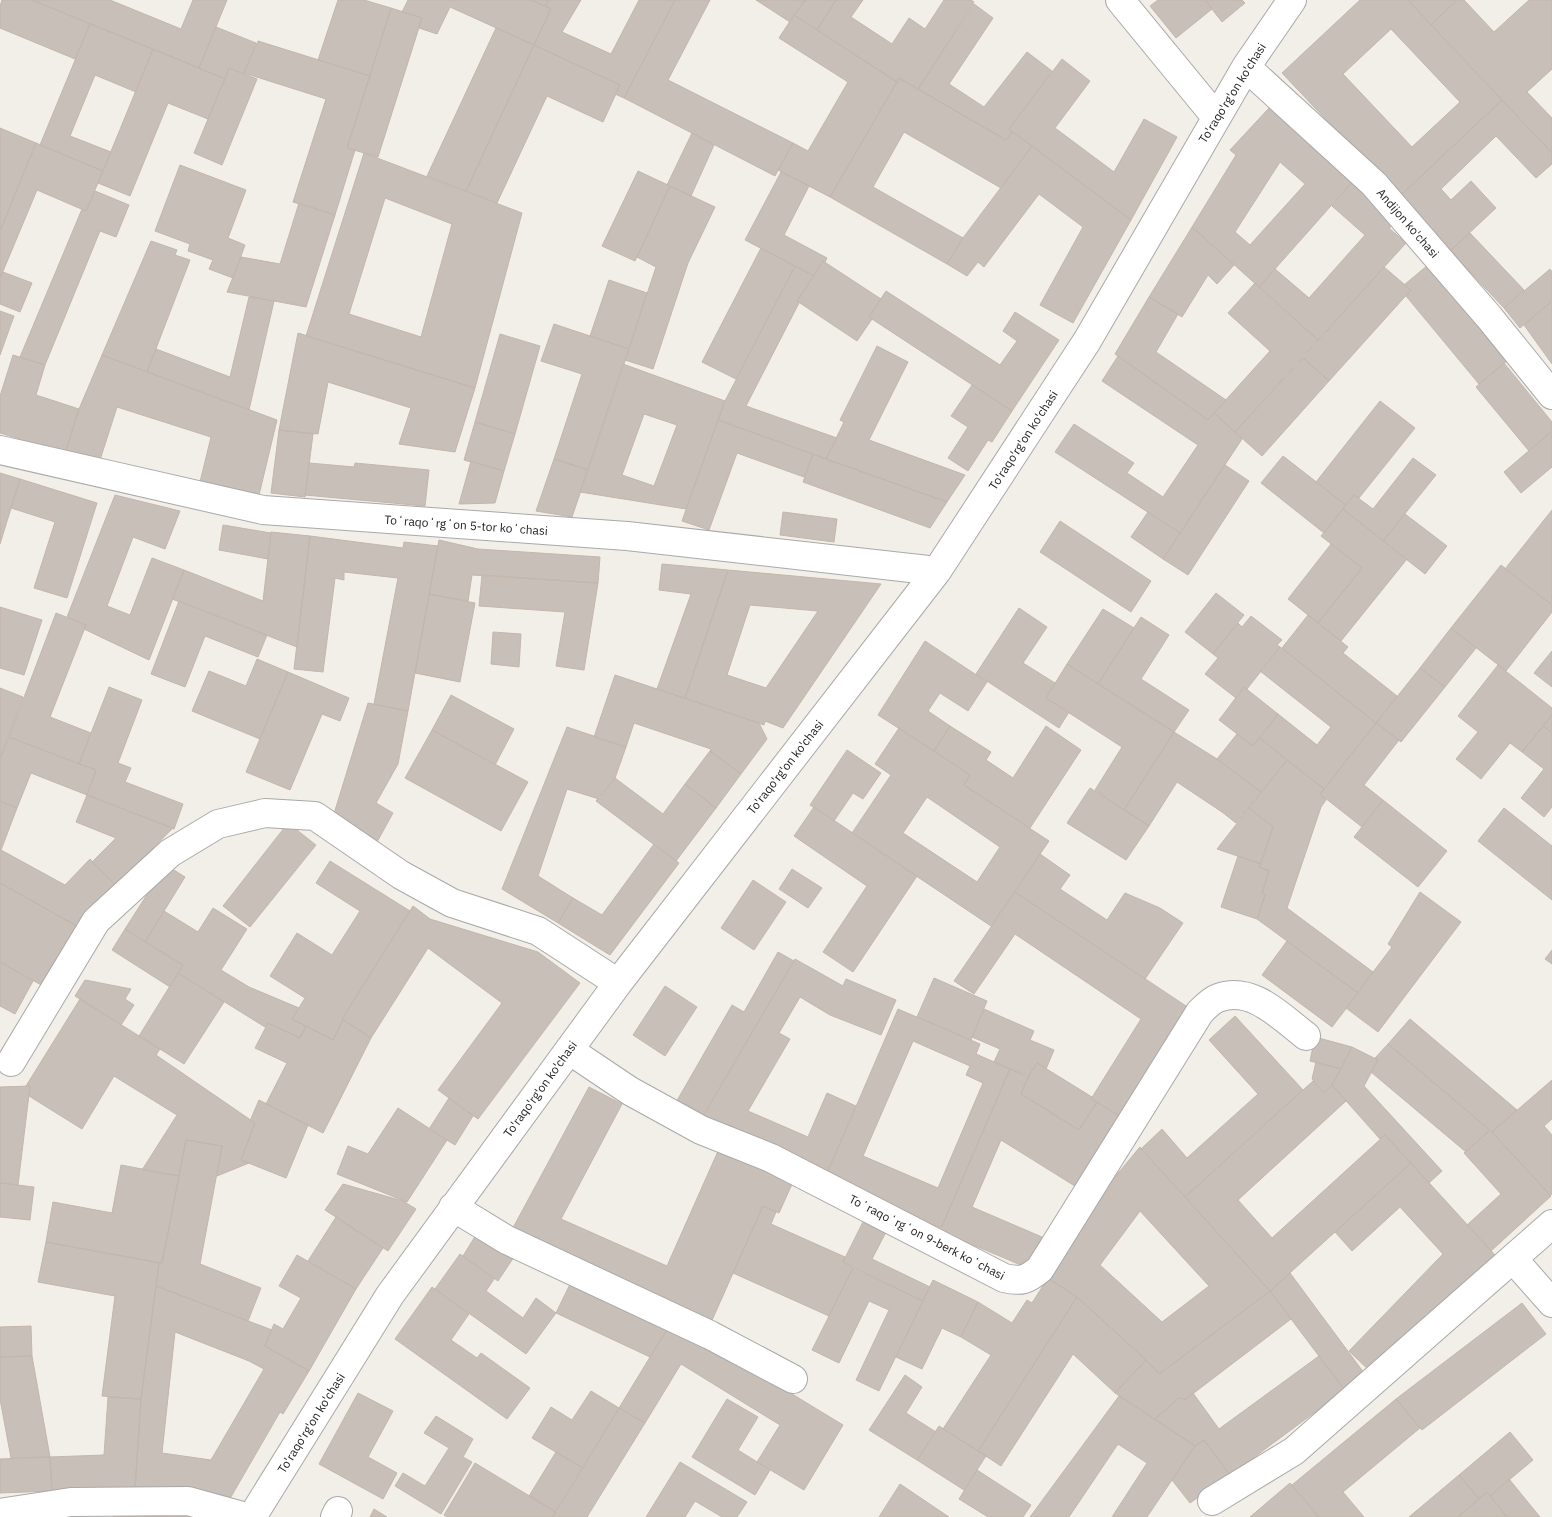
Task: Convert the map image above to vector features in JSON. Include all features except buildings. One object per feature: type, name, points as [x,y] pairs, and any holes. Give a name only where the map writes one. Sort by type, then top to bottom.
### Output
[{"type":"street","points":[[1120,0],[1216,117]]},
{"type":"street","name":"To'raqo'rg'on ko'chasi","points":[[252,1517],[390,1295],[453,1207],[618,983],[937,571],[1087,341],[1246,67],[1292,0]]},
{"type":"street","name":"Andijon ko'chasi","points":[[1246,67],[1374,184],[1489,316],[1552,395]]},
{"type":"street","name":"Toʻraqoʻrgʻon 5-tor koʻchasi","points":[[0,450],[263,510],[627,536],[937,571]]},
{"type":"street","points":[[12,1062],[96,921],[170,853],[218,824],[265,812],[314,816],[401,875],[452,903],[538,931],[618,983]]},
{"type":"street","name":"Toʻraqoʻrgʻon 9-berk koʻchasi","points":[[568,1050],[630,1091],[701,1130],[771,1158],[1004,1278],[1016,1281],[1029,1278],[1040,1269],[1200,1012],[1217,998],[1236,994],[1255,998],[1306,1036]]},
{"type":"street","points":[[453,1207],[507,1240],[710,1335],[792,1379]]},
{"type":"street","points":[[1212,1501],[1294,1451],[1552,1224]]},
{"type":"street","points":[[1513,1259],[1552,1303]]},
{"type":"street","points":[[0,1513],[71,1502],[188,1500],[246,1517]]}]
